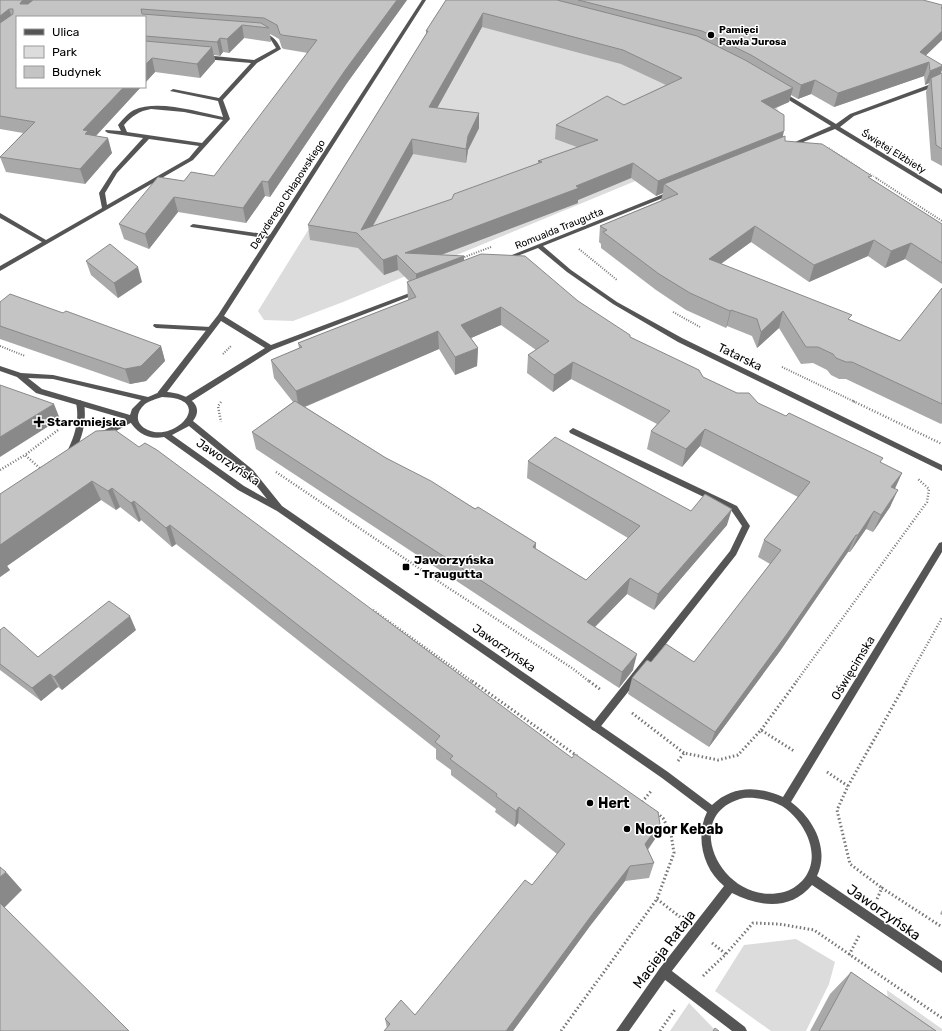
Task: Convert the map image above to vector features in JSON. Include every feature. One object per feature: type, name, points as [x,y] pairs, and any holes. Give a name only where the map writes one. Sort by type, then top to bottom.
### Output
[{"type":"street","name":"Dezyderego Chłapowskiego","points":[[161,394],[220,317],[424,0]]},
{"type":"street","points":[[220,100],[255,62],[279,49],[276,41],[265,34],[258,34]]},
{"type":"street","points":[[200,57],[255,62]]},
{"type":"street","points":[[785,147],[837,126],[852,115],[942,82]]},
{"type":"street","points":[[174,91],[220,100]]},
{"type":"street","name":"Świętej Elżbiety","points":[[779,91],[942,192]]},
{"type":"street","points":[[220,100],[227,119]]},
{"type":"street","points":[[125,133],[121,125],[131,114],[143,108],[160,108],[227,119]]},
{"type":"street","points":[[0,269],[191,159],[227,119]]},
{"type":"street","points":[[108,131],[203,145]]},
{"type":"street","points":[[105,208],[102,193],[116,172],[147,137]]},
{"type":"street","name":"Romualda Traugutta","points":[[496,263],[677,191]]},
{"type":"street","points":[[0,214],[46,242]]},
{"type":"street","points":[[193,226],[271,237]]},
{"type":"street","name":"Tatarska","points":[[540,246],[569,271],[615,303],[680,340],[942,468]]},
{"type":"street","points":[[187,400],[270,348],[423,290]]},
{"type":"street","points":[[220,317],[270,348]]},
{"type":"street","points":[[156,326],[211,329]]},
{"type":"street","points":[[0,368],[20,375],[52,376],[147,399]]},
{"type":"street","points":[[20,375],[39,391],[133,418]]},
{"type":"street","points":[[161,394],[174,394],[187,400],[191,404],[192,410],[188,422],[174,432],[165,434],[150,434],[138,430],[134,424],[133,418],[136,408],[147,399],[161,394]]},
{"type":"street","points":[[80,402],[82,422],[67,456],[82,447]]},
{"type":"street","points":[[95,440],[133,418]]},
{"type":"street","name":"Jaworzyńska","points":[[188,422],[250,472],[280,508]]},
{"type":"street","points":[[573,431],[734,508],[746,526],[733,553],[595,727]]},
{"type":"street","name":"Jaworzyńska","points":[[165,434],[241,488],[280,508],[665,775],[713,811]]},
{"type":"street","name":"Oświęcimska","points":[[785,803],[942,545]]},
{"type":"street","points":[[758,794],[769,796],[785,803],[799,815],[810,829],[816,846],[816,863],[811,878],[800,890],[785,898],[767,900],[749,896],[732,886],[718,873],[709,857],[705,841],[707,825],[713,811],[724,801],[737,795],[758,794]]},
{"type":"street","name":"Jaworzyńska","points":[[811,878],[942,968]]},
{"type":"street","name":"Macieja Rataja","points":[[622,1031],[664,972],[732,886]]},
{"type":"street","points":[[664,972],[741,1031]]},
{"type":"path","points":[[828,147],[862,169]]},
{"type":"path","points":[[868,173],[942,220]]},
{"type":"path","points":[[460,259],[497,244]]},
{"type":"path","points":[[578,244],[578,248],[619,282]]},
{"type":"path","points":[[672,312],[706,330]]},
{"type":"path","points":[[0,346],[27,357]]},
{"type":"path","points":[[778,365],[942,444]]},
{"type":"path","points":[[222,401],[218,406],[222,426]]},
{"type":"path","points":[[0,470],[25,455],[64,426]]},
{"type":"path","points":[[25,455],[46,475]]},
{"type":"path","points":[[270,467],[447,587],[572,668],[684,753]]},
{"type":"path","points":[[761,730],[927,502],[929,489],[919,479],[912,476]]},
{"type":"path","points":[[369,608],[583,760]]},
{"type":"path","points":[[848,786],[942,618]]},
{"type":"path","points":[[635,797],[647,806]]},
{"type":"path","points":[[561,1031],[657,899],[674,853],[671,834],[663,818],[652,810]]},
{"type":"path","points":[[660,1031],[688,990],[726,954],[753,922],[779,924],[814,930],[942,1018]]},
{"type":"green space","points":[[451,0],[774,102],[783,120],[343,302],[293,321],[264,320],[258,311]]},
{"type":"green space","points":[[796,939],[835,962],[829,984],[806,1031],[771,1031],[715,991],[744,945]]},
{"type":"green space","points":[[887,990],[942,1029],[942,1031],[924,1031],[888,1005]]},
{"type":"green space","points":[[689,1003],[716,1031],[670,1031]]},
{"type":"building","points":[[0,0],[23,0],[20,4],[28,4],[33,0],[397,0],[346,69],[268,182],[262,181],[243,208],[174,197],[145,234],[119,224],[158,177],[184,181],[191,172],[214,176],[317,40],[282,35],[280,34],[277,25],[264,18],[141,9],[142,14],[261,23],[269,28],[242,25],[227,39],[220,38],[217,42],[146,36],[146,16],[16,16],[16,88],[123,88],[83,130],[88,131],[85,134],[108,138],[80,169],[0,157],[35,122],[0,116],[0,23],[13,14],[13,9],[9,9],[0,16]]},
{"type":"building","points":[[446,0],[557,0],[697,36],[745,60],[793,88],[761,101],[784,115],[784,131],[658,181],[633,163],[576,186],[579,188],[405,253],[464,256],[416,274],[397,255],[383,260],[357,233],[308,225],[428,31],[426,31]],"holes":[[[483,13],[623,50],[682,78],[624,105],[607,96],[556,125],[598,140],[538,161],[542,162],[454,194],[452,199],[361,230],[412,139],[466,149],[468,136],[479,113],[429,107]]]},
{"type":"building","points":[[578,0],[923,0],[942,5],[942,31],[920,52],[942,66],[930,71],[929,62],[838,93],[815,80],[801,85],[751,55],[702,31]]},
{"type":"building","points":[[146,41],[212,47],[197,64],[152,58],[146,64]]},
{"type":"building","points":[[942,73],[942,149],[936,145],[931,78]]},
{"type":"building","points":[[785,136],[785,141],[822,144],[872,176],[868,177],[942,224],[942,263],[911,243],[891,251],[874,240],[814,265],[755,226],[709,259],[852,315],[848,319],[900,341],[942,288],[942,404],[852,362],[846,362],[836,358],[833,354],[818,347],[806,347],[783,311],[761,332],[757,319],[731,310],[730,311],[690,293],[659,274],[603,232],[607,230],[600,226],[678,194],[664,184]]},
{"type":"building","points":[[110,244],[138,267],[114,283],[86,261]]},
{"type":"building","points":[[481,254],[525,256],[578,301],[630,335],[630,337],[699,370],[703,377],[737,393],[749,393],[758,403],[786,416],[789,413],[883,458],[880,462],[902,473],[891,487],[898,490],[881,515],[874,511],[787,634],[715,732],[632,678],[647,660],[651,662],[666,644],[694,662],[781,550],[764,540],[810,482],[705,429],[686,449],[651,431],[670,411],[573,362],[554,375],[528,355],[549,341],[501,307],[461,325],[478,348],[455,357],[438,331],[296,391],[271,360],[302,347],[298,343],[416,297],[407,282]]},
{"type":"building","points":[[10,294],[63,313],[66,311],[161,346],[141,366],[125,369],[0,326],[0,302]]},
{"type":"building","points":[[0,385],[54,404],[0,437]]},
{"type":"building","points":[[295,401],[386,458],[431,481],[475,509],[478,507],[536,543],[533,547],[586,580],[640,526],[528,461],[555,437],[691,511],[705,494],[732,509],[658,594],[630,578],[587,622],[637,654],[622,672],[252,432]]},
{"type":"building","points":[[115,430],[139,447],[145,443],[157,450],[572,758],[575,754],[658,812],[660,824],[645,844],[654,863],[630,866],[506,1031],[384,1031],[390,1024],[385,1019],[401,1000],[415,1015],[525,880],[532,885],[565,844],[519,807],[516,811],[496,796],[497,794],[450,759],[453,756],[435,742],[440,736],[170,525],[166,528],[134,501],[131,503],[112,488],[108,491],[92,481],[0,545],[0,494],[96,431]]},
{"type":"building","points":[[109,601],[130,616],[54,677],[50,674],[32,688],[0,664],[0,630],[4,627],[38,657]]},
{"type":"building","points":[[0,867],[6,872],[0,877]]},
{"type":"building","points":[[0,903],[129,1031],[0,1031]]},
{"type":"building","points":[[851,972],[936,1031],[819,1031]]},
{"type":"place","name":"Pamięci Pawła Jurosa","points":[[711,35]]},
{"type":"place","name":"Staromiejska","points":[[39,422]]},
{"type":"place","name":"Jaworzyńska - Traugutta","points":[[406,567]]},
{"type":"place","name":"Hert","points":[[590,803]]},
{"type":"place","name":"Nogor Kebab","points":[[627,829]]}]
